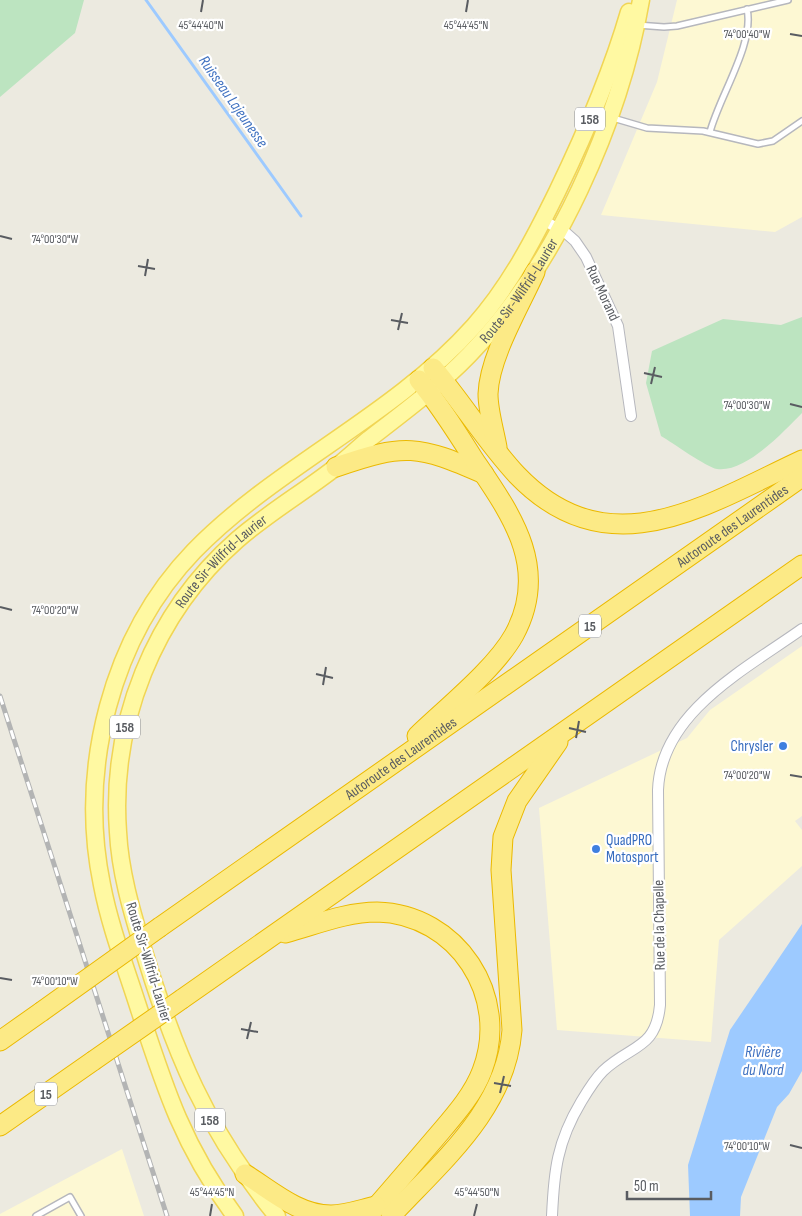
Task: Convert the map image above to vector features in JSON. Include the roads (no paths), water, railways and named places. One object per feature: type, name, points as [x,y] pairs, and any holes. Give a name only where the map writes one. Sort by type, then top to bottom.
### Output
[{"type":"highway","points":[[498,451],[489,403],[490,377],[500,348],[535,272]]},
{"type":"highway","points":[[431,380],[498,451],[523,481],[555,504],[594,521],[626,524],[650,523],[687,513],[724,498],[802,460]]},
{"type":"highway","points":[[377,775],[494,660],[513,636],[522,617],[528,586],[523,546],[511,515],[484,474],[431,380]]},
{"type":"highway","points":[[336,467],[382,452],[407,449],[437,455],[484,474]]},
{"type":"highway","name":"Autoroute des Laurentides","points":[[0,1041],[802,477]]},
{"type":"highway","name":"15","points":[[0,1126],[802,565]]},
{"type":"highway","points":[[245,1174],[296,1206],[313,1213],[378,1213],[413,1193],[480,1117],[494,1096],[505,1070],[512,1030],[502,876],[503,838],[517,801],[567,730]]},
{"type":"highway","points":[[270,938],[355,914],[376,912],[402,915],[422,922],[446,937],[468,960],[482,985],[488,1005],[489,1037],[487,1054],[478,1080],[450,1121],[378,1213]]},
{"type":"highway","points":[[411,1216],[413,1193]]},
{"type":"main road","name":"Route Sir-Wilfrid-Laurier","points":[[631,24],[632,0]]},
{"type":"main road","name":"Route Sir-Wilfrid-Laurier","points":[[277,1216],[245,1174],[216,1130],[193,1088],[168,1029],[147,961],[119,850],[116,798],[119,764],[129,713],[140,680],[154,649],[178,608],[198,581],[237,540],[336,467],[431,380],[500,321],[535,272],[559,229],[641,0]]},
{"type":"main road","name":"Route Sir-Wilfrid-Laurier","points":[[236,1216],[202,1167],[178,1122],[158,1067],[108,911],[99,869],[94,816],[97,758],[104,721],[122,665],[136,634],[162,592],[191,554],[241,510],[431,380],[495,301],[543,220],[601,114]]},
{"type":"street","name":"Rue Morand","points":[[543,220],[572,237],[581,248],[615,316],[621,339],[631,416]]},
{"type":"street","name":"Rue de la Chapelle","points":[[552,1216],[557,1156],[569,1124],[603,1071],[646,1042],[657,1024],[660,1005],[658,784],[660,769],[666,751],[684,724],[703,702],[802,629]]},
{"type":"lane","points":[[631,24],[664,27],[677,26],[788,0]]},
{"type":"lane","points":[[710,132],[718,106],[746,38],[750,19],[747,9]]},
{"type":"lane","points":[[601,114],[647,128],[710,132],[758,144],[766,144],[802,121]]},
{"type":"lane","points":[[36,1216],[70,1197],[81,1216]]},
{"type":"water","name":"Rivière du Nord","points":[[802,924],[802,1071],[789,1094],[777,1107],[741,1197],[740,1216],[690,1216],[688,1165],[730,1030]]},
{"type":"waterway","name":"Ruisseau Lajeunesse","points":[[146,0],[301,216]]},
{"type":"railway","points":[[0,696],[167,1216]]},
{"type":"place","name":"Chrysler","points":[[783,746]]},
{"type":"place","name":"QuadPRO Motosport","points":[[596,849]]}]
